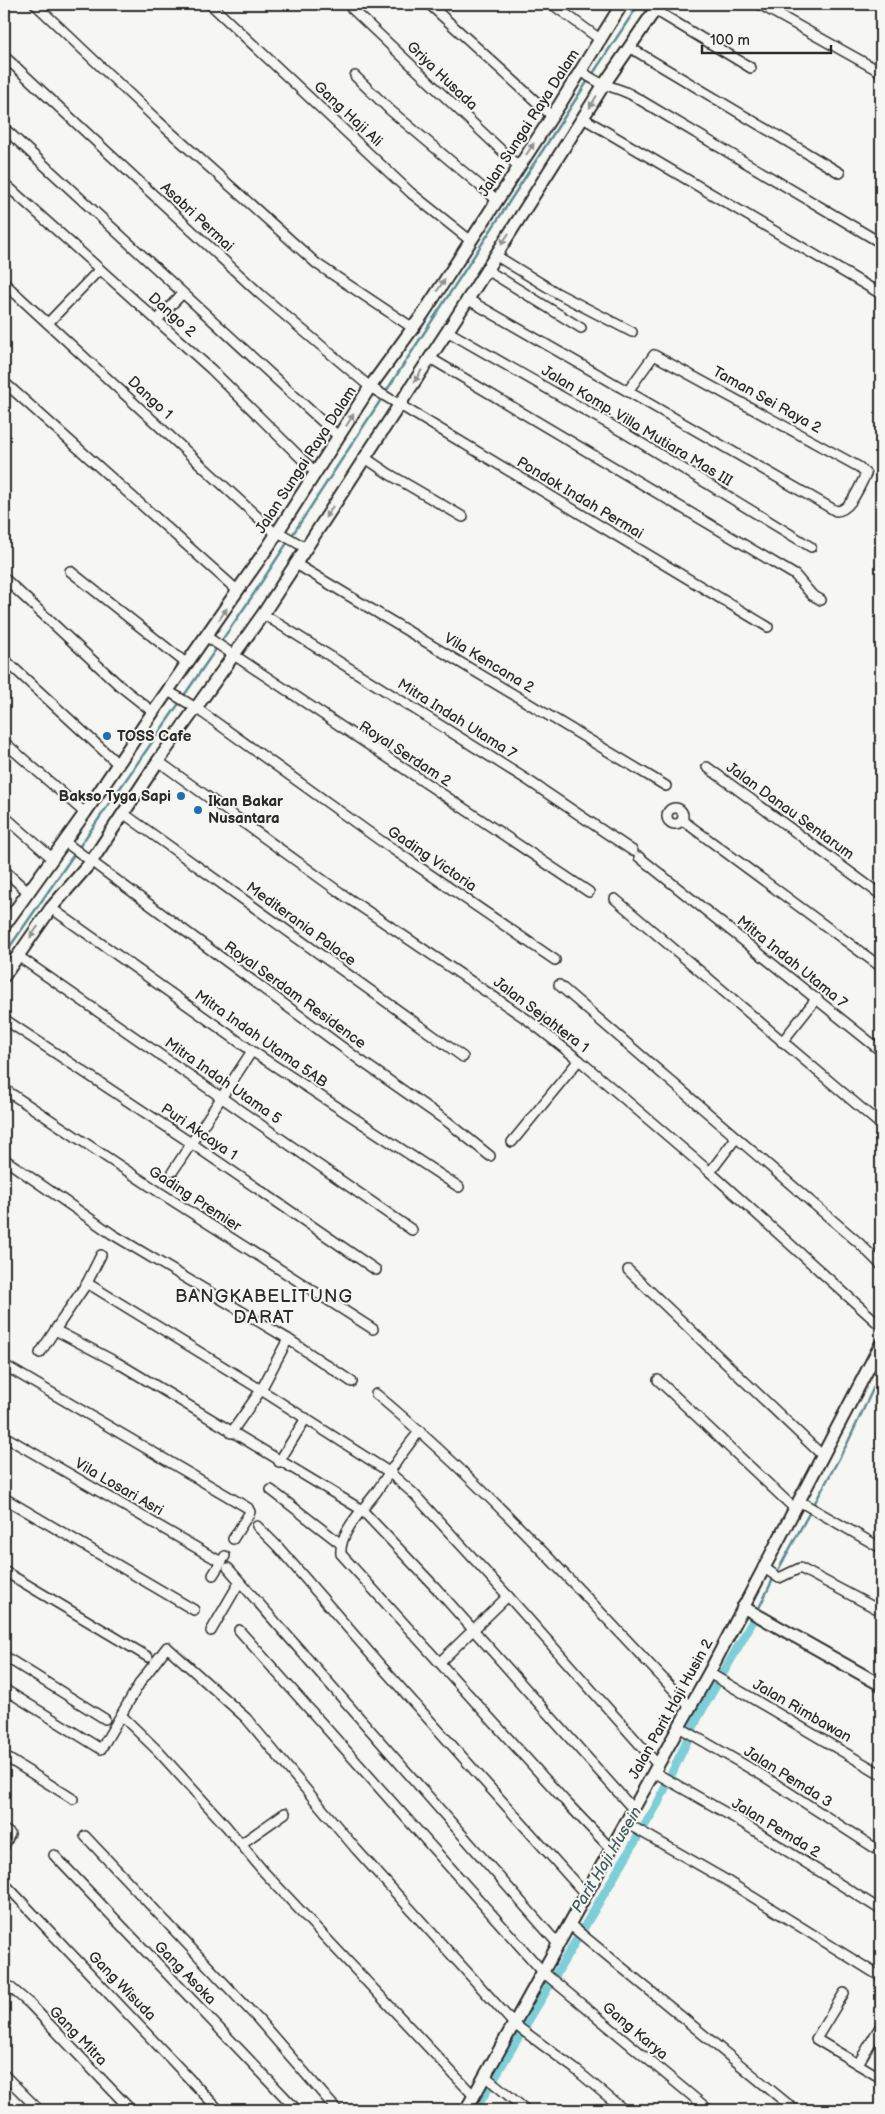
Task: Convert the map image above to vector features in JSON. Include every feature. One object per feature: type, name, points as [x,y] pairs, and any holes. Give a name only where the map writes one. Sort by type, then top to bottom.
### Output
[{"type":"street","points":[[35,4],[158,121],[316,264],[413,328]]},
{"type":"street","name":"Gang Haji Ali","points":[[210,4],[411,194],[470,241]]},
{"type":"street","name":"Griya Husada","points":[[347,4],[519,167]]},
{"type":"street","points":[[429,4],[552,116]]},
{"type":"street","points":[[552,4],[601,40]]},
{"type":"street","name":"Jalan Sungai Raya Dalam","points":[[4,926],[52,858],[68,844],[85,813],[153,712],[170,692],[187,664],[210,639],[238,591],[279,533],[339,437],[374,390],[552,116],[584,73],[622,4]]},
{"type":"street","points":[[759,4],[881,72]]},
{"type":"street","points":[[4,976],[51,908],[123,813],[263,614],[296,564],[302,546],[364,457],[396,403],[430,358],[487,270],[583,118],[601,84],[657,7],[751,68]]},
{"type":"street","points":[[629,47],[840,173]]},
{"type":"street","name":"Asabri Permai","points":[[4,56],[260,294],[374,390]]},
{"type":"street","points":[[584,73],[601,84],[616,87],[630,94],[881,244]]},
{"type":"street","points":[[355,76],[390,110],[497,200]]},
{"type":"street","points":[[583,118],[881,294]]},
{"type":"street","points":[[4,128],[339,437]]},
{"type":"street","name":"Dango 2","points":[[4,183],[212,370],[316,473]]},
{"type":"street","points":[[495,255],[557,293],[632,332]]},
{"type":"street","points":[[48,323],[99,270]]},
{"type":"street","points":[[487,270],[581,328]]},
{"type":"street","name":"Dango 1","points":[[4,283],[279,533],[302,546]]},
{"type":"street","points":[[157,320],[182,294]]},
{"type":"street","name":"Taman Sei Raya 2","points":[[467,299],[628,391],[839,510],[849,504],[866,474],[859,466],[654,355],[628,391]]},
{"type":"street","name":"Jalan Komp. Villa Mutiara Mas III","points":[[447,331],[623,432],[810,547]]},
{"type":"street","points":[[430,358],[795,575],[812,595],[821,600]]},
{"type":"street","points":[[4,382],[238,591]]},
{"type":"street","name":"Pondok Indah Permai","points":[[374,390],[768,627]]},
{"type":"street","points":[[364,457],[389,474],[463,517]]},
{"type":"street","name":"Vila Kencana 2","points":[[296,564],[666,786]]},
{"type":"street","points":[[70,571],[187,664]]},
{"type":"street","points":[[4,578],[120,686],[153,712]]},
{"type":"street","name":"Mitra Indah Utama 7","points":[[263,614],[529,781],[636,854],[881,1051]]},
{"type":"street","name":"Royal Serdam 2","points":[[210,639],[589,892]]},
{"type":"street","points":[[4,659],[118,764]]},
{"type":"street","name":"Gading Victoria","points":[[170,692],[196,708],[293,778],[556,960]]},
{"type":"street","points":[[4,742],[85,813]]},
{"type":"street","name":"Jalan Sejahtera 1","points":[[158,761],[345,896],[528,1020],[579,1060],[710,1172],[881,1326]]},
{"type":"street","name":"Jalan Danau Sentarum","points":[[707,766],[881,895]]},
{"type":"street","name":"Mediterania Palace","points":[[123,813],[463,1057]]},
{"type":"street","points":[[4,816],[52,858]]},
{"type":"street","points":[[682,820],[881,967]]},
{"type":"street","name":"Royal Serdam Residence","points":[[68,844],[87,860],[448,1122],[490,1156]]},
{"type":"street","points":[[4,870],[29,893]]},
{"type":"street","points":[[615,899],[881,1125]]},
{"type":"street","name":"Mitra Indah Utama 5AB","points":[[51,908],[252,1051],[459,1187]]},
{"type":"street","name":"Mitra Indah Utama 5","points":[[18,956],[222,1096],[412,1230]]},
{"type":"street","points":[[559,985],[859,1243],[881,1265]]},
{"type":"street","points":[[782,1042],[817,998]]},
{"type":"street","name":"Puri Akcaya 1","points":[[4,1019],[191,1143],[376,1270]]},
{"type":"street","points":[[173,1171],[252,1051]]},
{"type":"street","points":[[512,1142],[579,1060]]},
{"type":"street","name":"Gading Premier","points":[[4,1089],[159,1192],[373,1329]]},
{"type":"street","points":[[710,1172],[736,1138]]},
{"type":"street","points":[[4,1159],[112,1234],[288,1340],[352,1382]]},
{"type":"street","points":[[40,1353],[87,1283],[101,1255]]},
{"type":"street","points":[[628,1270],[823,1456]]},
{"type":"street","points":[[87,1283],[306,1418],[389,1472],[414,1494],[508,1596],[656,1768]]},
{"type":"street","points":[[55,1330],[118,1363],[279,1462],[362,1510],[633,1810]]},
{"type":"street","points":[[231,1433],[261,1390],[288,1340]]},
{"type":"street","name":"Jalan Parit Haji Husin 2","points":[[466,2110],[474,2096],[490,2080],[517,2026],[550,1978],[558,1944],[576,1930],[586,1895],[612,1849],[636,1828],[633,1810],[656,1768],[684,1730],[690,1707],[747,1609],[765,1569],[800,1505],[881,1344]]},
{"type":"street","points":[[4,1366],[248,1508],[250,1512],[248,1518],[233,1539]]},
{"type":"street","points":[[658,1380],[800,1505],[817,1512],[881,1548]]},
{"type":"street","points":[[376,1394],[420,1431],[532,1541],[690,1707]]},
{"type":"street","points":[[279,1462],[306,1418]]},
{"type":"street","points":[[420,1431],[396,1459],[362,1510],[341,1544],[340,1554],[565,1801],[612,1849]]},
{"type":"street","name":"Vila Losari Asri","points":[[4,1436],[224,1562]]},
{"type":"street","points":[[271,1490],[341,1544]]},
{"type":"street","points":[[4,1498],[194,1610]]},
{"type":"street","points":[[257,1526],[278,1547],[381,1666],[586,1895]]},
{"type":"street","points":[[213,1575],[224,1562],[240,1583],[558,1944]]},
{"type":"street","points":[[765,1569],[780,1578],[800,1568],[881,1611]]},
{"type":"street","points":[[4,1572],[148,1657]]},
{"type":"street","points":[[211,1631],[240,1583]]},
{"type":"street","points":[[440,1662],[508,1596]]},
{"type":"street","points":[[747,1609],[881,1685]]},
{"type":"street","name":"Gang Karya","points":[[239,1630],[550,1978],[709,2110]]},
{"type":"street","points":[[4,1689],[101,1749],[141,1681],[167,1647],[246,1718],[356,1849],[517,2026],[624,2110]]},
{"type":"street","points":[[4,1656],[105,1719]]},
{"type":"street","name":"Jalan Rimbawan","points":[[709,1673],[881,1774]]},
{"type":"street","points":[[122,1716],[158,1751],[264,1872],[474,2096]]},
{"type":"street","name":"Jalan Pemda 3","points":[[684,1730],[765,1776],[881,1852]]},
{"type":"street","points":[[4,1756],[73,1799]]},
{"type":"street","name":"Jalan Pemda 2","points":[[656,1768],[666,1778],[881,1910]]},
{"type":"street","points":[[241,1844],[285,1813]]},
{"type":"street","points":[[636,1828],[881,1977]]},
{"type":"street","points":[[4,1830],[10,1834],[4,1846]]},
{"type":"street","points":[[85,1836],[258,2019],[338,2110]]},
{"type":"street","name":"Gang Asoka","points":[[54,1855],[297,2110]]},
{"type":"street","name":"Gang Wisuda","points":[[4,1883],[219,2110]]},
{"type":"street","points":[[576,1930],[795,2110]]},
{"type":"street","name":"Gang Mitra","points":[[4,1982],[30,2004],[131,2110]]},
{"type":"street","points":[[844,1993],[816,2039],[881,2078]]},
{"type":"street","points":[[858,2064],[881,2025]]},
{"type":"street","points":[[4,2075],[39,2110]]},
{"type":"street","points":[[490,2080],[526,2110]]},
{"type":"waterway","points":[[592,75],[639,4]]},
{"type":"waterway","points":[[385,393],[589,79]]},
{"type":"waterway","points":[[183,697],[251,598],[382,398]]},
{"type":"waterway","points":[[4,955],[180,702]]},
{"type":"waterway","points":[[777,1572],[847,1444],[881,1372]]},
{"type":"waterway","points":[[758,1610],[774,1577]]},
{"type":"waterway","name":"Parit Haji Husein","points":[[475,2110],[658,1803],[698,1717],[754,1619]]},
{"type":"place","name":"TOSS Cafe","points":[[107,736]]},
{"type":"place","name":"Bakso Tyga Sapi","points":[[181,796]]},
{"type":"place","name":"Ikan Bakar Nusantara","points":[[198,810]]},
{"type":"district","name":"BANGKABELITUNG DARAT","points":[[264,1306]]}]
